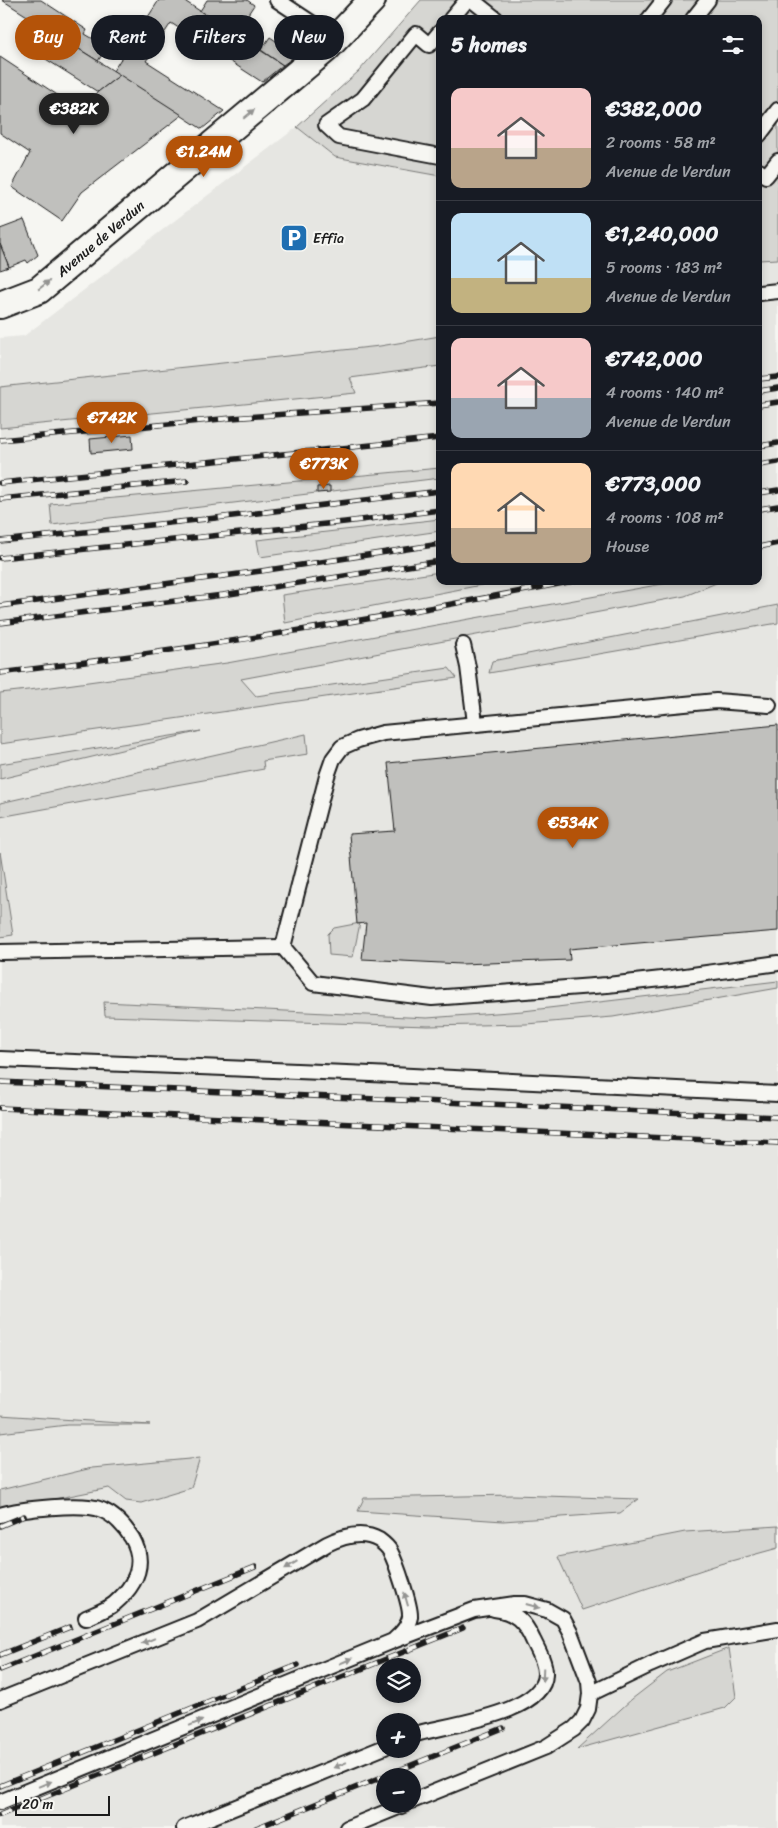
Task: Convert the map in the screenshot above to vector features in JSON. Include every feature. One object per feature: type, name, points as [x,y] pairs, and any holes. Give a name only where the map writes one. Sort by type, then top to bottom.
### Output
[{"type":"street","name":"Avenue de Verdun","points":[[344,30],[372,0]]},
{"type":"street","name":"Avenue de Verdun","points":[[0,305],[39,290],[313,60]]},
{"type":"lane","points":[[277,0],[300,15]]},
{"type":"lane","points":[[455,15],[468,0]]},
{"type":"lane","points":[[472,0],[491,15]]},
{"type":"lane","points":[[652,15],[664,0]]},
{"type":"lane","points":[[696,15],[708,0]]},
{"type":"lane","points":[[436,37],[429,45],[416,34],[363,99],[326,125],[338,138],[436,155]]},
{"type":"lane","points":[[762,130],[778,110]]},
{"type":"lane","points":[[762,174],[766,176],[778,160]]},
{"type":"lane","points":[[762,293],[778,291]]},
{"type":"lane","points":[[463,646],[468,667],[475,723]]},
{"type":"lane","points":[[284,947],[327,776],[333,759],[342,747],[383,733],[475,723],[716,701],[768,705]]},
{"type":"lane","points":[[0,952],[284,947]]},
{"type":"lane","points":[[284,947],[313,983],[432,998],[607,985],[778,963]]},
{"type":"lane","points":[[0,1059],[371,1074],[778,1094]]},
{"type":"lane","points":[[0,1515],[45,1508],[84,1507],[100,1509],[115,1517],[129,1533],[138,1549],[139,1568],[131,1585],[113,1605],[86,1618]]},
{"type":"lane","points":[[0,1700],[197,1621],[327,1544],[349,1536],[370,1536],[378,1540],[390,1551],[401,1580],[410,1616],[408,1624],[393,1642]]},
{"type":"lane","points":[[0,1802],[474,1610],[526,1604],[547,1610],[563,1619],[586,1670],[589,1682],[588,1709],[582,1720],[574,1729],[546,1747],[421,1797]]},
{"type":"lane","points":[[421,1734],[492,1716],[530,1699],[538,1692],[543,1683],[545,1674],[536,1646],[524,1621],[502,1610],[483,1608]]},
{"type":"lane","points":[[590,1694],[705,1641],[778,1629]]},
{"type":"lane","points":[[184,1828],[376,1751]]},
{"type":"lane","points":[[347,1828],[384,1813]]},
{"type":"shaded area","points":[[421,0],[778,0],[778,259],[762,260],[762,15],[436,15],[436,175],[335,157],[297,127],[359,71]]},
{"type":"shaded area","points":[[297,127],[335,157],[436,175],[436,585],[762,585],[762,260],[778,259],[778,1828],[0,1828],[0,338],[24,336]]},
{"type":"shaded area","points":[[436,337],[436,367],[350,378],[356,393],[0,428],[0,387],[380,346]]},
{"type":"shaded area","points":[[436,468],[436,478],[52,525],[50,504]]},
{"type":"shaded area","points":[[436,519],[436,532],[260,557],[257,540]]},
{"type":"shaded area","points":[[436,573],[436,585],[481,585],[285,623],[282,595]]},
{"type":"shaded area","points":[[657,585],[711,585],[685,596],[241,679],[256,696],[449,668],[457,678],[0,744],[0,693],[227,663]]},
{"type":"shaded area","points":[[778,605],[778,623],[489,673],[492,661]]},
{"type":"shaded area","points":[[201,731],[0,779],[0,764]]},
{"type":"shaded area","points":[[306,734],[308,754],[263,761],[264,769],[0,817],[0,803]]},
{"type":"shaded area","points":[[0,852],[13,935],[0,937]]},
{"type":"shaded area","points":[[360,923],[353,957],[329,955],[328,934],[334,928]]},
{"type":"shaded area","points":[[778,981],[778,988],[613,1017],[526,1024],[428,1026],[105,1016],[104,1002],[427,1018],[523,1011]]},
{"type":"shaded area","points":[[0,1415],[150,1425],[67,1425],[0,1433]]},
{"type":"shaded area","points":[[200,1458],[191,1488],[141,1503],[126,1501],[109,1488],[0,1510],[0,1490],[92,1468]]},
{"type":"shaded area","points":[[513,1495],[639,1499],[620,1513],[503,1521],[358,1511],[364,1498]]},
{"type":"shaded area","points":[[778,1526],[778,1548],[720,1564],[582,1610],[558,1557],[685,1532]]},
{"type":"shaded area","points":[[729,1648],[736,1697],[725,1708],[577,1749],[632,1699],[667,1672]]},
{"type":"building","points":[[2,0],[41,0],[64,15],[26,15]]},
{"type":"building","points":[[159,0],[183,0],[206,15],[175,15],[175,26],[171,23],[165,32],[165,15],[149,15]]},
{"type":"building","points":[[207,0],[247,0],[254,5],[247,15],[206,15],[200,11]]},
{"type":"building","points":[[81,26],[87,30],[85,34],[91,38],[91,57],[81,50]]},
{"type":"building","points":[[270,37],[274,40],[274,59],[264,52],[264,46]]},
{"type":"building","points":[[81,50],[91,57],[91,60],[96,60],[120,75],[98,92],[47,60],[81,60]]},
{"type":"building","points":[[264,53],[283,65],[262,82],[228,60],[264,60]]},
{"type":"building","points":[[0,57],[77,108],[120,75],[182,115],[82,192],[62,221],[12,187],[30,153],[0,133]]},
{"type":"building","points":[[120,60],[147,60],[224,111],[202,129],[113,71]]},
{"type":"building","points":[[276,60],[290,60],[283,65]]},
{"type":"building","points":[[24,220],[38,255],[28,263],[26,260],[9,267],[0,244],[0,229]]},
{"type":"building","points":[[0,244],[9,267],[0,270]]},
{"type":"building","points":[[132,435],[133,449],[91,453],[90,439]]},
{"type":"building","points":[[330,486],[330,492],[317,493],[317,487]]},
{"type":"building","points":[[778,725],[778,931],[569,949],[570,960],[461,964],[362,959],[366,923],[357,924],[349,834],[395,831],[388,763]]},
{"type":"railway","points":[[762,379],[778,377]]},
{"type":"railway","points":[[762,391],[778,388]]},
{"type":"railway","points":[[762,405],[778,402]]},
{"type":"railway","points":[[0,440],[232,418],[436,403]]},
{"type":"railway","points":[[0,483],[436,438]]},
{"type":"railway","points":[[762,446],[778,443]]},
{"type":"railway","points":[[762,465],[778,462]]},
{"type":"railway","points":[[0,499],[187,481]]},
{"type":"railway","points":[[762,493],[778,490]]},
{"type":"railway","points":[[0,541],[216,518],[436,491]]},
{"type":"railway","points":[[762,509],[778,506]]},
{"type":"railway","points":[[0,558],[345,522],[436,511]]},
{"type":"railway","points":[[762,546],[778,543]]},
{"type":"railway","points":[[0,606],[261,571],[436,545]]},
{"type":"railway","points":[[0,623],[223,595],[436,562]]},
{"type":"railway","points":[[0,673],[288,632],[553,585]]},
{"type":"railway","points":[[0,1082],[778,1117]]},
{"type":"railway","points":[[0,1108],[778,1143]]},
{"type":"railway","points":[[0,1526],[24,1516]]},
{"type":"railway","points":[[0,1670],[255,1567]]},
{"type":"railway","points":[[0,1655],[70,1627]]},
{"type":"railway","points":[[0,1815],[463,1628]]},
{"type":"railway","points":[[0,1786],[298,1665]]},
{"type":"railway","points":[[256,1828],[503,1728]]},
{"type":"place","name":"Effia","points":[[294,238]]}]
